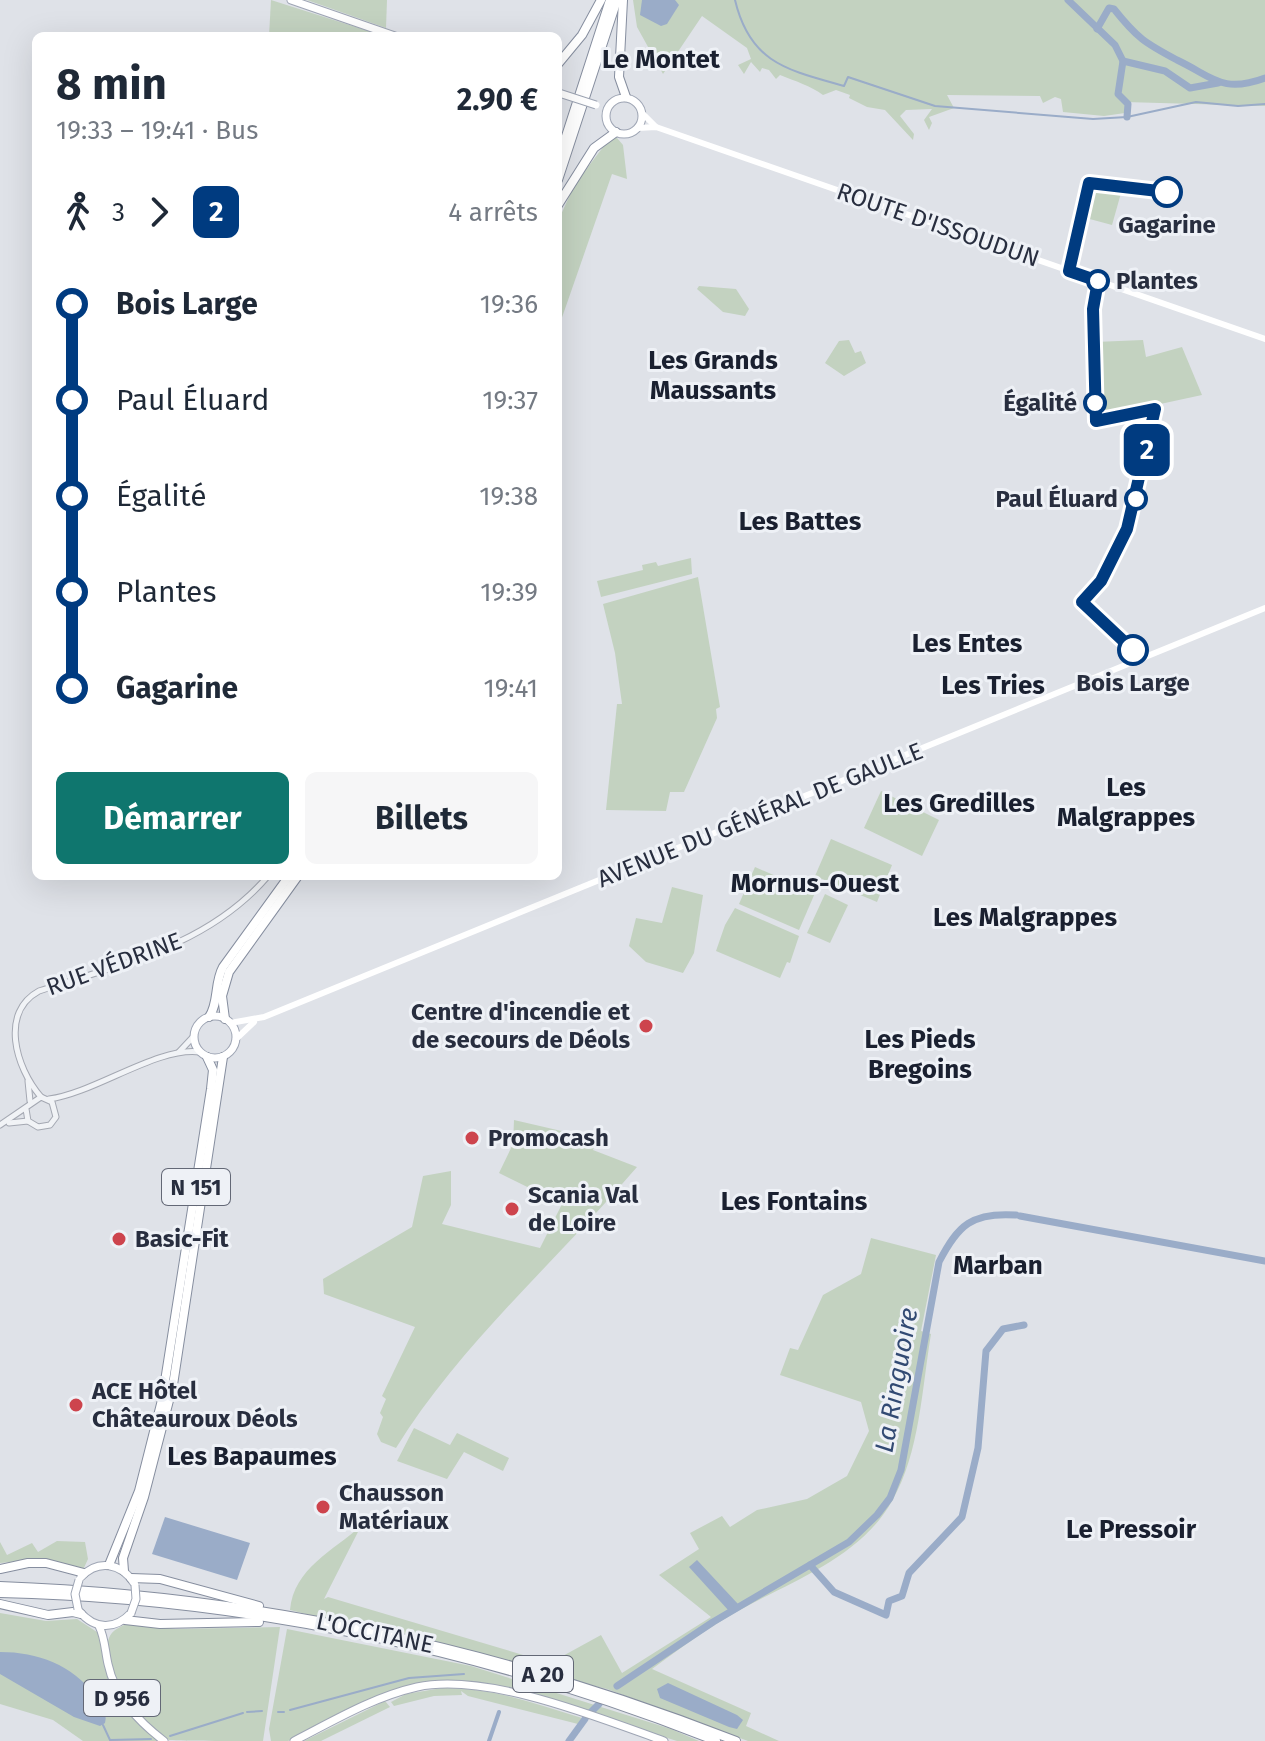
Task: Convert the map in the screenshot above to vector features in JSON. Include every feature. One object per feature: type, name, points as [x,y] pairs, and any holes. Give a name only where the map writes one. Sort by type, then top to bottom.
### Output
[{"type":"highway","points":[[562,59],[582,35],[601,0]]},
{"type":"highway","points":[[562,149],[610,0]]},
{"type":"highway","points":[[562,168],[617,0]]},
{"type":"highway","points":[[623,0],[619,77],[626,97]]},
{"type":"highway","points":[[562,199],[594,148],[616,132]]},
{"type":"highway","points":[[209,1017],[215,1008],[216,982],[223,967],[286,880]]},
{"type":"highway","points":[[228,1021],[222,996],[229,972],[295,880]]},
{"type":"highway","name":"N 151","points":[[169,1384],[211,1089],[213,1070],[204,1054]]},
{"type":"highway","name":"N 151","points":[[124,1571],[123,1558],[144,1497],[169,1384],[223,1057]]},
{"type":"highway","name":"N 151","points":[[109,1565],[139,1491],[165,1401]]},
{"type":"highway","points":[[0,1569],[46,1563],[82,1577]]},
{"type":"highway","points":[[133,1582],[160,1579],[281,1614]]},
{"type":"highway","name":"L'OCCITANE","points":[[0,1586],[145,1596],[281,1614],[489,1659],[589,1688],[736,1741]]},
{"type":"highway","name":"L'OCCITANE","points":[[0,1593],[145,1602],[297,1624],[488,1666],[602,1700],[716,1741]]},
{"type":"highway","points":[[0,1604],[48,1615],[80,1611]]},
{"type":"highway","points":[[128,1616],[160,1624],[220,1621],[297,1624]]},
{"type":"main road","points":[[291,0],[383,32]]},
{"type":"main road","points":[[562,94],[596,105],[626,97],[638,104],[643,114],[638,128],[626,134],[616,132],[596,105]]},
{"type":"main road","points":[[606,116],[611,103]]},
{"type":"main road","name":"ROUTE D'ISSOUDUN","points":[[643,114],[658,128]]},
{"type":"main road","name":"ROUTE D'ISSOUDUN","points":[[638,128],[658,128],[1265,339]]},
{"type":"main road","name":"AVENUE DU GÉNÉRAL DE GAULLE","points":[[228,1021],[255,1020],[1265,608]]},
{"type":"main road","points":[[209,1017],[228,1021],[236,1039],[232,1050],[223,1057],[204,1054],[194,1036],[197,1026],[209,1017]]},
{"type":"main road","name":"AVENUE DU GÉNÉRAL DE GAULLE","points":[[236,1039],[255,1020]]},
{"type":"main road","points":[[109,1565],[124,1571],[133,1582],[136,1599],[128,1616],[111,1626],[99,1626],[80,1611],[75,1594],[82,1577],[95,1567],[109,1565]]},
{"type":"main road","name":"D 956","points":[[99,1626],[108,1667],[124,1701],[135,1716],[164,1741]]},
{"type":"main road","points":[[104,1641],[111,1626]]},
{"type":"main road","points":[[294,1741],[388,1696],[418,1687],[449,1683],[505,1691],[664,1741]]},
{"type":"street","name":"RUE VÉDRINE","points":[[30,1101],[27,1076],[11,1029],[15,1012],[27,998],[181,942],[225,916],[264,880]]},
{"type":"street","points":[[2,1124],[26,1109],[30,1101],[73,1094],[178,1052],[194,1036]]},
{"type":"street","points":[[178,1052],[204,1054]]},
{"type":"street","name":"RUE VÉDRINE","points":[[27,1076],[41,1097]]},
{"type":"street","points":[[2,1124],[28,1121],[38,1127],[50,1125],[73,1094]]},
{"type":"street","points":[[49,1099],[56,1113]]},
{"type":"street","points":[[26,1109],[28,1121]]},
{"type":"green space","points":[[271,0],[371,32],[269,32]]},
{"type":"green space","points":[[307,0],[387,0],[386,28]]},
{"type":"green space","points":[[633,0],[1265,0],[1265,106],[1125,102],[1125,113],[1104,116],[1063,112],[1061,99],[1055,97],[1043,103],[1040,96],[947,95],[954,108],[929,117],[932,123],[929,130],[924,120],[932,109],[906,110],[900,116],[914,134],[913,140],[885,110],[867,107],[849,98],[850,95],[836,90],[823,95],[780,75],[776,79],[769,70],[762,68],[760,72],[751,62],[744,74],[738,65],[751,59],[747,48],[702,16],[663,74],[637,27]]},
{"type":"green space","points":[[610,138],[617,138],[623,145],[627,179],[612,174],[562,318],[562,212],[575,184]]},
{"type":"green space","points":[[1094,191],[1121,193],[1112,225],[1086,218]]},
{"type":"green space","points":[[699,286],[736,289],[749,309],[745,316],[723,312],[697,289]]},
{"type":"green space","points":[[849,340],[855,353],[861,351],[866,363],[844,376],[825,363],[839,341]]},
{"type":"green space","points":[[1143,340],[1146,357],[1182,347],[1202,395],[1100,417],[1095,342]]},
{"type":"green space","points":[[691,558],[692,574],[601,597],[597,581],[643,570],[642,565],[656,562],[658,566]]},
{"type":"green space","points":[[698,577],[720,707],[716,709],[717,718],[684,792],[670,792],[666,811],[606,810],[617,704],[622,704],[615,653],[603,604]]},
{"type":"green space","points":[[881,791],[939,820],[922,856],[864,828]]},
{"type":"green space","points":[[831,839],[892,865],[877,902],[815,876]]},
{"type":"green space","points":[[755,867],[815,893],[799,930],[739,904]]},
{"type":"green space","points":[[672,887],[703,895],[694,953],[683,973],[646,962],[629,946],[636,918],[662,923]]},
{"type":"green space","points":[[825,894],[848,905],[830,943],[807,933]]},
{"type":"green space","points":[[735,908],[799,936],[790,963],[787,962],[780,978],[716,951]]},
{"type":"green space","points":[[514,1120],[596,1139],[593,1150],[637,1167],[480,1337],[422,1409],[396,1448],[381,1442],[377,1434],[386,1399],[382,1396],[415,1327],[324,1294],[323,1279],[412,1227],[423,1176],[451,1171],[451,1205],[442,1224],[540,1248],[562,1204],[499,1173],[513,1144]]},
{"type":"green space","points":[[871,1238],[936,1255],[921,1331],[931,1334],[919,1419],[909,1462],[892,1501],[877,1523],[837,1558],[718,1623],[652,1669],[751,1713],[746,1726],[779,1741],[748,1741],[607,1689],[290,1610],[293,1595],[307,1572],[361,1526],[324,1599],[328,1597],[550,1663],[601,1635],[622,1673],[711,1617],[659,1575],[699,1549],[690,1533],[722,1516],[730,1527],[757,1510],[807,1499],[847,1476],[869,1431],[861,1402],[780,1375],[790,1348],[798,1350],[823,1295],[861,1274]]},
{"type":"green space","points":[[414,1428],[450,1445],[457,1433],[509,1458],[503,1471],[464,1452],[447,1479],[397,1461]]},
{"type":"green space","points":[[57,1541],[85,1542],[88,1559],[83,1570],[38,1559],[0,1563],[0,1542],[7,1555],[32,1543],[38,1552]]},
{"type":"green space","points":[[0,1613],[46,1621],[77,1619],[100,1634],[106,1666],[118,1695],[136,1720],[161,1741],[83,1741],[53,1720],[0,1704]]},
{"type":"green space","points":[[128,1623],[175,1629],[280,1627],[263,1741],[169,1740],[147,1724],[116,1680],[107,1650],[114,1631]]},
{"type":"green space","points":[[287,1629],[471,1666],[671,1729],[699,1741],[677,1741],[504,1687],[441,1681],[374,1699],[288,1741],[271,1741],[269,1729]]},
{"type":"green space","points":[[442,1688],[496,1693],[582,1718],[578,1724],[468,1696],[461,1691],[462,1695],[434,1696],[394,1706],[391,1702],[406,1694]]},
{"type":"green space","points":[[385,1701],[390,1707],[321,1741],[304,1741]]},
{"type":"water","points":[[642,0],[675,0],[679,5],[667,24],[661,26],[640,15]]},
{"type":"water","points":[[165,1517],[250,1543],[237,1580],[152,1554]]},
{"type":"water","points":[[697,1560],[738,1604],[729,1611],[689,1567]]},
{"type":"water","points":[[0,1652],[28,1654],[65,1668],[95,1695],[105,1712],[105,1723],[100,1726],[74,1717],[0,1674]]},
{"type":"water","points":[[668,1683],[743,1720],[737,1729],[729,1727],[660,1698],[657,1689]]},
{"type":"waterway","points":[[735,0],[750,38],[774,61],[805,75],[844,86],[848,77],[935,106],[1093,119],[1127,117],[1196,102],[1238,106],[1265,104]]},
{"type":"waterway","points":[[1068,0],[1115,45],[1123,61],[1118,94],[1128,104],[1127,117]]},
{"type":"waterway","points":[[1097,29],[1109,8],[1114,9],[1149,44],[1209,77],[1228,84],[1250,83],[1265,78]]},
{"type":"waterway","points":[[1123,61],[1165,71],[1190,88],[1218,83]]},
{"type":"waterway","name":"La Ringuoire","points":[[617,1686],[713,1622],[849,1542],[877,1515],[890,1498],[901,1470],[939,1262],[953,1239],[968,1224],[988,1216],[1016,1215]]},
{"type":"waterway","name":"La Ringuoire","points":[[1020,1216],[1265,1261]]},
{"type":"waterway","name":"La Ringuoire","points":[[810,1565],[834,1592],[886,1615],[889,1601],[902,1596],[909,1573],[962,1517],[978,1448],[986,1351],[1003,1329],[1024,1325]]},
{"type":"waterway","points":[[290,1710],[409,1678],[464,1674]]},
{"type":"waterway","name":"La Ringuoire","points":[[589,1714],[599,1704]]},
{"type":"waterway","points":[[247,1712],[262,1711]]},
{"type":"waterway","points":[[278,1712],[284,1712]]},
{"type":"waterway","points":[[489,1741],[499,1712]]},
{"type":"waterway","points":[[170,1736],[243,1713]]},
{"type":"waterway","name":"La Ringuoire","points":[[569,1741],[585,1719]]},
{"type":"waterway","points":[[103,1725],[110,1740],[151,1739]]},
{"type":"bus line","name":"2","points":[[1133,650],[1082,602],[1098,586],[1124,537],[1134,509],[1156,416],[1155,409],[1096,421],[1093,309],[1098,281],[1069,271],[1089,183],[1167,192]]},
{"type":"place","name":"Gagarine","points":[[1167,192]]},
{"type":"place","name":"Plantes","points":[[1098,281]]},
{"type":"place","name":"Égalité","points":[[1095,403]]},
{"type":"place","name":"Paul Éluard","points":[[1136,499]]},
{"type":"place","name":"Bois Large","points":[[1133,650]]},
{"type":"place","name":"Centre d'incendie et de secours de Déols","points":[[646,1026]]},
{"type":"place","name":"Promocash","points":[[472,1138]]},
{"type":"place","name":"Scania Val de Loire","points":[[512,1209]]},
{"type":"place","name":"Basic-Fit","points":[[119,1239]]},
{"type":"place","name":"ACE Hôtel Châteauroux Déols","points":[[76,1405]]},
{"type":"place","name":"Chausson Matériaux","points":[[323,1507]]},
{"type":"district","name":"Le Montet","points":[[661,59]]},
{"type":"district","name":"Les Grands Maussants","points":[[713,375]]},
{"type":"district","name":"Les Battes","points":[[800,521]]},
{"type":"district","name":"Les Entes","points":[[967,643]]},
{"type":"district","name":"Les Tries","points":[[993,685]]},
{"type":"district","name":"Les Malgrappes","points":[[1126,802]]},
{"type":"district","name":"Les Gredilles","points":[[959,803]]},
{"type":"district","name":"Mornus-Ouest","points":[[815,883]]},
{"type":"district","name":"Les Malgrappes","points":[[1025,917]]},
{"type":"district","name":"Les Pieds Bregoins","points":[[920,1054]]},
{"type":"district","name":"Les Fontains","points":[[794,1201]]},
{"type":"district","name":"Marban","points":[[998,1265]]},
{"type":"district","name":"Les Bapaumes","points":[[252,1456]]},
{"type":"district","name":"Le Pressoir","points":[[1131,1529]]}]
